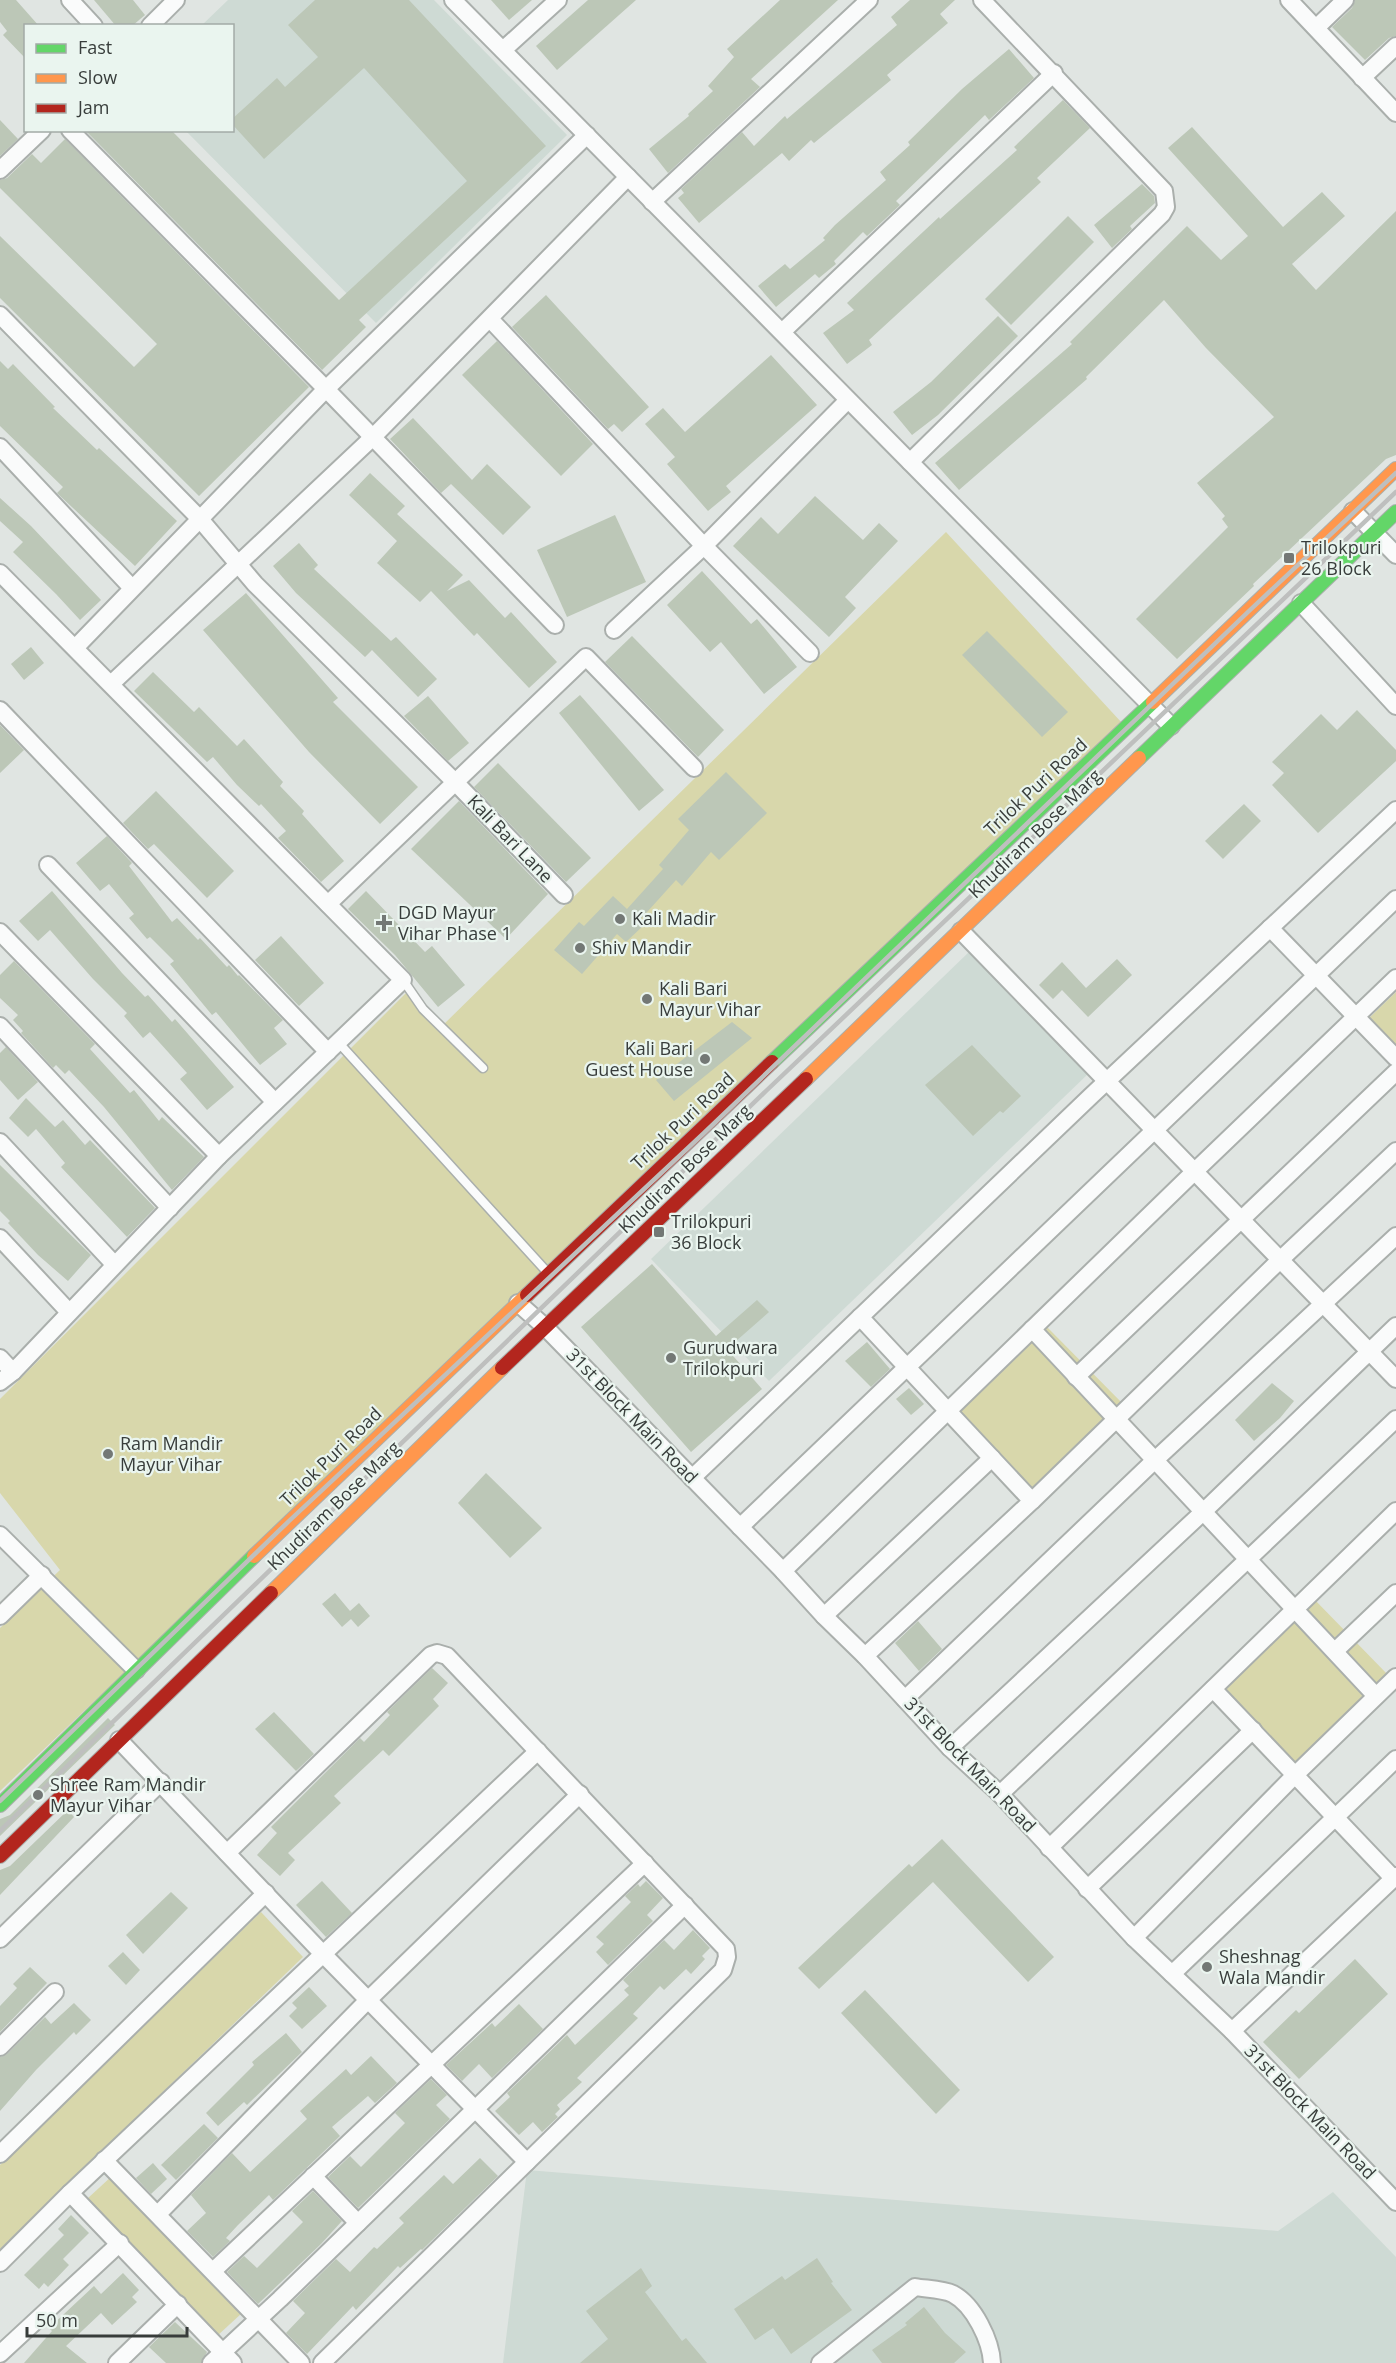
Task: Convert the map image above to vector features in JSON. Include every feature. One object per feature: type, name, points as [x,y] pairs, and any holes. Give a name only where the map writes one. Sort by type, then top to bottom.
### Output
[{"type":"street","points":[[70,0],[92,24]]},
{"type":"street","points":[[152,24],[176,0]]},
{"type":"street","points":[[453,0],[1171,726]]},
{"type":"street","points":[[503,50],[558,0]]},
{"type":"street","points":[[652,202],[869,0]]},
{"type":"street","points":[[910,462],[1167,207],[1164,190],[982,0]]},
{"type":"street","points":[[1289,0],[1396,113]]},
{"type":"street","points":[[1316,28],[1345,0]]},
{"type":"street","points":[[1362,78],[1396,46]]},
{"type":"street","points":[[782,332],[1054,73]]},
{"type":"street","points":[[0,170],[40,132]]},
{"type":"street","points":[[72,132],[555,625]]},
{"type":"street","points":[[75,648],[326,389],[587,135]]},
{"type":"street","points":[[111,684],[372,438],[628,177]]},
{"type":"street","name":"Kali Bari Lane","points":[[0,315],[199,518],[255,584],[455,782],[564,895]]},
{"type":"street","points":[[490,319],[704,546],[810,653]]},
{"type":"street","points":[[614,630],[704,546],[848,400]]},
{"type":"street","points":[[0,447],[132,588]]},
{"type":"street","name":"Trilok Puri Road","points":[[0,1805],[136,1670],[518,1302],[1396,469]]},
{"type":"street","points":[[1353,511],[1396,555]]},
{"type":"street","name":"Khudiram Bose Marg","points":[[0,1856],[545,1327],[962,931],[1171,726],[1396,512]]},
{"type":"street","points":[[0,573],[403,980],[219,1156],[6,1377],[0,1358]]},
{"type":"street","points":[[1301,603],[1396,706]]},
{"type":"street","points":[[328,904],[586,657],[694,768]]},
{"type":"street","points":[[0,710],[333,1047]]},
{"type":"street","points":[[692,1478],[1106,1081],[1396,810]]},
{"type":"street","points":[[48,865],[275,1102]]},
{"type":"street","points":[[740,1527],[1396,900]]},
{"type":"street","points":[[1270,928],[1396,1058]]},
{"type":"street","points":[[962,931],[1396,1379]]},
{"type":"street","points":[[0,932],[219,1156]]},
{"type":"street","points":[[783,1571],[1396,978]]},
{"type":"street","points":[[0,1026],[170,1208]]},
{"type":"street","points":[[1076,1377],[1396,1072]]},
{"type":"street","points":[[0,1142],[114,1264]]},
{"type":"street","points":[[865,1656],[1032,1501],[1280,1260],[1396,1151]]},
{"type":"street","points":[[905,1699],[1155,1460],[1396,1236]]},
{"type":"street","points":[[0,1239],[69,1312]]},
{"type":"street","name":"31st Block Main Road","points":[[518,1302],[783,1571],[950,1748],[1000,1794],[1134,1938],[1232,2031],[1393,2192]]},
{"type":"street","points":[[860,1317],[1032,1501]]},
{"type":"street","points":[[950,1748],[1203,1512],[1396,1326]]},
{"type":"street","points":[[1032,1329],[1376,1696]]},
{"type":"street","points":[[1000,1794],[1396,1419]]},
{"type":"street","points":[[824,1616],[992,1458]]},
{"type":"street","points":[[1049,1848],[1396,1512]]},
{"type":"street","points":[[0,1535],[136,1670]]},
{"type":"street","points":[[0,1616],[42,1575]]},
{"type":"street","points":[[1335,1651],[1396,1593]]},
{"type":"street","points":[[227,1852],[431,1655],[437,1653],[447,1656],[726,1948],[727,1957],[723,1970],[322,2363]]},
{"type":"street","points":[[1134,1938],[1295,1775],[1396,1677]]},
{"type":"street","points":[[1214,1689],[1335,1818],[1395,1877],[1232,2031]]},
{"type":"street","points":[[1087,1888],[1252,1730]]},
{"type":"street","points":[[119,1740],[323,1954],[527,2162]]},
{"type":"street","points":[[0,2263],[104,2160],[538,1751]]},
{"type":"street","points":[[1172,1974],[1396,1759]]},
{"type":"street","points":[[0,1939],[161,1782]]},
{"type":"street","points":[[158,2214],[369,1999],[580,1794]]},
{"type":"street","points":[[213,2271],[645,1863]]},
{"type":"street","points":[[0,2154],[266,1893]]},
{"type":"street","points":[[70,2193],[178,2304],[223,2359],[259,2320],[685,1905]]},
{"type":"street","points":[[0,2047],[55,1992]]},
{"type":"street","points":[[104,2160],[301,2363]]},
{"type":"street","points":[[313,2176],[358,2223]]},
{"type":"street","points":[[4,2363],[0,2356],[120,2244]]},
{"type":"street","points":[[820,2363],[915,2287],[953,2294],[973,2312],[984,2333],[992,2363]]},
{"type":"street","points":[[117,2363],[178,2304]]},
{"type":"lane","points":[[403,980],[423,1009],[483,1068]]},
{"type":"lane","points":[[333,1047],[549,1273]]},
{"type":"shaded area","points":[[228,0],[434,0],[567,135],[376,323],[187,132],[234,132],[234,24],[203,24]]},
{"type":"shaded area","points":[[970,951],[1088,1074],[769,1381],[651,1259]]},
{"type":"shaded area","points":[[527,2170],[1278,2231],[1333,2192],[1396,2257],[1396,2363],[503,2363]]},
{"type":"green space","points":[[946,532],[1122,723],[0,1791],[0,1628],[60,1570],[0,1493],[0,1399],[407,992],[441,1027]]},
{"type":"green space","points":[[1396,992],[1396,1055],[1365,1022]]},
{"type":"green space","points":[[1047,1327],[1126,1407],[1033,1494],[957,1413]]},
{"type":"green space","points":[[1312,1597],[1390,1677],[1297,1765],[1221,1684]]},
{"type":"green space","points":[[261,1912],[303,1957],[0,2249],[0,2165]]},
{"type":"green space","points":[[112,2176],[242,2313],[217,2336],[87,2199]]},
{"type":"building","points":[[0,0],[16,0],[37,24],[24,24],[24,57],[3,35],[7,31],[0,22]]},
{"type":"building","points":[[94,0],[133,0],[145,15],[134,24],[114,24]]},
{"type":"building","points":[[315,0],[409,0],[546,146],[359,320],[366,327],[322,370],[87,132],[173,132],[339,300],[467,181],[364,68],[264,159],[234,126],[234,117],[277,78],[285,87],[318,57],[288,25]]},
{"type":"building","points":[[491,0],[532,0],[509,20]]},
{"type":"building","points":[[588,0],[636,0],[557,70],[536,46]]},
{"type":"building","points":[[780,0],[838,0],[751,79],[760,87],[668,173],[649,149],[689,116],[688,114],[713,91],[708,86],[734,57],[727,49]]},
{"type":"building","points":[[910,0],[955,0],[940,14],[948,23],[887,75],[891,80],[814,143],[811,140],[789,161],[782,153],[699,223],[678,198],[684,193],[681,189],[742,132],[754,146],[785,116],[787,119],[897,25],[891,17]]},
{"type":"building","points":[[1355,0],[1396,0],[1396,36],[1389,38],[1365,60],[1332,27],[1352,8]]},
{"type":"building","points":[[1009,49],[1034,78],[989,120],[985,115],[896,201],[900,205],[867,236],[863,232],[834,261],[836,264],[819,278],[815,274],[776,307],[758,286],[785,264],[790,269],[825,240],[823,238],[835,225],[886,180],[880,172],[910,145],[908,142],[962,89]]},
{"type":"building","points":[[1063,100],[1090,128],[1037,178],[1041,182],[869,340],[872,345],[847,364],[823,333],[854,310],[847,303],[939,217],[940,219],[1017,150],[1014,147]]},
{"type":"building","points":[[0,120],[18,139],[0,156]]},
{"type":"building","points":[[1192,127],[1283,227],[1322,192],[1345,216],[1292,264],[1316,290],[1396,211],[1396,455],[1386,459],[1177,659],[1136,619],[1228,527],[1222,519],[1225,516],[1197,483],[1274,417],[1206,348],[1164,300],[1086,377],[1087,379],[959,490],[935,463],[1072,344],[1070,342],[1187,226],[1221,260],[1248,236],[1168,148]]},
{"type":"building","points":[[65,139],[309,387],[199,496],[0,298],[0,236],[134,367],[157,344],[0,188],[0,180],[7,178],[32,154],[41,163]]},
{"type":"building","points":[[1142,184],[1154,196],[1155,203],[1130,226],[1132,229],[1112,248],[1094,225]]},
{"type":"building","points":[[1068,216],[1094,242],[1011,325],[985,299]]},
{"type":"building","points":[[546,295],[649,407],[622,432],[614,424],[608,429],[512,327]]},
{"type":"building","points":[[998,316],[1018,336],[938,415],[912,435],[893,412],[931,382]]},
{"type":"building","points":[[497,341],[593,444],[561,476],[462,375]]},
{"type":"building","points":[[771,355],[817,405],[726,486],[731,492],[708,511],[667,464],[675,457],[645,424],[663,408],[685,432]]},
{"type":"building","points":[[0,361],[8,369],[13,364],[55,407],[53,408],[177,521],[135,566],[57,493],[63,487],[0,426]]},
{"type":"building","points":[[413,418],[472,480],[487,464],[531,507],[503,535],[451,484],[441,493],[390,439]]},
{"type":"building","points":[[370,473],[405,506],[397,514],[463,575],[447,591],[469,580],[505,618],[511,612],[557,662],[529,688],[477,633],[474,636],[431,591],[420,602],[377,563],[397,541],[349,495]]},
{"type":"building","points":[[815,496],[863,540],[879,523],[898,541],[845,597],[856,608],[829,637],[733,546],[761,517],[778,534]]},
{"type":"building","points":[[0,498],[31,526],[101,600],[80,620],[13,552],[23,542],[0,521]]},
{"type":"building","points":[[615,515],[646,582],[567,617],[537,550]]},
{"type":"building","points":[[299,543],[318,565],[314,569],[391,641],[396,637],[437,679],[418,697],[372,650],[365,657],[296,593],[273,566]]},
{"type":"building","points":[[702,571],[751,624],[757,619],[797,667],[764,694],[721,642],[710,652],[667,605]]},
{"type":"building","points":[[246,593],[338,698],[333,702],[418,787],[380,824],[309,752],[203,630]]},
{"type":"building","points":[[987,631],[1068,712],[1042,737],[962,655]]},
{"type":"building","points":[[632,636],[724,730],[698,757],[605,662]]},
{"type":"building","points":[[31,647],[44,663],[24,680],[11,664]]},
{"type":"building","points":[[153,672],[194,712],[199,707],[237,746],[244,739],[283,782],[280,786],[304,811],[302,814],[344,861],[321,882],[278,838],[286,831],[261,804],[259,806],[237,785],[213,757],[207,762],[134,691]]},
{"type":"building","points":[[580,695],[664,790],[639,811],[559,713]]},
{"type":"building","points":[[428,696],[469,743],[448,761],[404,716]]},
{"type":"building","points":[[1357,710],[1396,750],[1396,761],[1318,833],[1272,785],[1284,773],[1272,762],[1321,714],[1337,730]]},
{"type":"building","points":[[0,725],[24,750],[0,773]]},
{"type":"building","points":[[498,763],[591,858],[566,882],[474,787]]},
{"type":"building","points":[[726,772],[767,813],[719,860],[711,852],[682,886],[676,880],[639,921],[644,925],[626,942],[617,934],[582,974],[554,950],[579,922],[584,926],[613,896],[627,909],[663,869],[659,865],[689,830],[678,819]]},
{"type":"building","points":[[156,791],[234,871],[207,898],[154,844],[148,849],[123,823]]},
{"type":"building","points":[[459,801],[548,894],[506,939],[411,849]]},
{"type":"building","points":[[1244,804],[1261,821],[1223,859],[1205,841]]},
{"type":"building","points":[[107,836],[132,863],[129,866],[172,922],[177,918],[198,940],[200,938],[283,1020],[274,1028],[287,1044],[260,1065],[216,1012],[212,1015],[170,964],[174,961],[150,937],[147,939],[129,918],[134,914],[109,884],[100,891],[76,863]]},
{"type":"building","points":[[52,891],[122,973],[145,997],[148,995],[172,1022],[175,1019],[234,1087],[207,1110],[180,1079],[187,1073],[150,1032],[143,1038],[124,1016],[127,1013],[93,979],[50,930],[38,941],[19,921]]},
{"type":"building","points":[[366,891],[425,952],[432,946],[465,985],[438,1007],[395,955],[348,909]]},
{"type":"building","points":[[281,936],[324,983],[299,1006],[255,960]]},
{"type":"building","points":[[1117,959],[1132,975],[1088,1017],[1062,990],[1053,999],[1039,985],[1062,962],[1086,988]]},
{"type":"building","points":[[14,961],[95,1044],[90,1049],[130,1093],[134,1090],[159,1121],[162,1117],[204,1157],[172,1190],[104,1107],[69,1070],[65,1074],[56,1065],[53,1068],[21,1033],[23,1031],[13,1020],[18,1015],[0,998],[0,975]]},
{"type":"building","name":"Kali Bari Guest House","points":[[732,1022],[752,1038],[674,1101],[656,1080]]},
{"type":"building","points":[[972,1045],[1021,1096],[1003,1113],[1000,1111],[973,1136],[925,1085]]},
{"type":"building","points":[[6,1047],[38,1082],[18,1100],[0,1080],[0,1053]]},
{"type":"building","points":[[26,1098],[55,1127],[63,1120],[85,1145],[90,1140],[155,1208],[127,1237],[61,1167],[65,1163],[36,1129],[28,1137],[9,1118]]},
{"type":"building","points":[[0,1165],[91,1255],[68,1281],[38,1255],[0,1211]]},
{"type":"building","name":"Gurudwara Trilokpuri","points":[[652,1264],[716,1336],[757,1300],[769,1312],[727,1349],[762,1389],[691,1452],[581,1327]]},
{"type":"building","points":[[867,1342],[890,1369],[871,1387],[845,1361]]},
{"type":"building","points":[[1272,1383],[1294,1401],[1280,1418],[1254,1441],[1235,1420]]},
{"type":"building","points":[[909,1388],[924,1404],[911,1415],[896,1399]]},
{"type":"building","points":[[486,1473],[542,1528],[510,1558],[458,1503]]},
{"type":"building","points":[[335,1593],[350,1611],[359,1603],[370,1616],[358,1627],[351,1619],[342,1627],[322,1604]]},
{"type":"building","points":[[918,1621],[942,1649],[919,1671],[895,1643]]},
{"type":"building","points":[[432,1668],[448,1683],[433,1699],[439,1706],[389,1756],[383,1750],[334,1796],[341,1803],[288,1853],[295,1860],[280,1876],[257,1855],[277,1833],[271,1827],[360,1738],[364,1742],[390,1715],[387,1712]]},
{"type":"building","points":[[274,1712],[314,1754],[296,1771],[255,1729]]},
{"type":"building","points":[[108,1718],[115,1725],[0,1836],[0,1819],[10,1815]]},
{"type":"building","points":[[68,1810],[74,1817],[0,1895],[0,1870],[10,1866]]},
{"type":"building","points":[[942,1839],[1054,1957],[1028,1982],[933,1882],[819,1989],[798,1968],[909,1864],[912,1867]]},
{"type":"building","points":[[322,1881],[352,1913],[326,1937],[296,1905]]},
{"type":"building","points":[[646,1881],[663,1898],[647,1915],[653,1921],[608,1965],[596,1952],[604,1944],[596,1937],[631,1902],[625,1896],[638,1884],[640,1887]]},
{"type":"building","points":[[171,1892],[188,1908],[143,1954],[126,1935]]},
{"type":"building","points":[[693,1930],[710,1948],[702,1956],[705,1959],[691,1974],[686,1969],[664,1990],[660,1986],[633,2014],[638,2018],[577,2078],[582,2082],[557,2105],[560,2109],[555,2114],[558,2117],[542,2132],[533,2122],[519,2135],[495,2111],[510,2097],[507,2093],[567,2035],[575,2045],[629,1995],[624,1990],[629,1986],[623,1980],[664,1940],[674,1950]]},
{"type":"building","points":[[123,1952],[140,1970],[126,1985],[108,1966]]},
{"type":"building","points":[[1355,1959],[1388,1994],[1299,2079],[1263,2042],[1296,2010],[1299,2013]]},
{"type":"building","points":[[30,1967],[47,1983],[0,2032],[0,2006],[17,1988],[13,1984]]},
{"type":"building","points":[[309,1987],[327,2006],[302,2029],[289,2016],[297,2008],[292,2003]]},
{"type":"building","points":[[865,1990],[960,2090],[936,2114],[841,2013]]},
{"type":"building","points":[[74,2003],[91,2020],[76,2035],[74,2032],[36,2070],[0,2111],[0,2057],[7,2054],[45,2017],[51,2024]]},
{"type":"building","points":[[519,2004],[543,2029],[492,2078],[479,2064],[462,2081],[446,2065],[492,2023],[495,2027]]},
{"type":"building","points":[[286,2033],[302,2052],[247,2105],[244,2102],[218,2126],[206,2113],[254,2065],[252,2062]]},
{"type":"building","points":[[371,2056],[397,2083],[375,2103],[368,2096],[332,2127],[340,2136],[273,2200],[269,2195],[226,2238],[230,2241],[213,2257],[187,2231],[206,2213],[191,2195],[232,2153],[250,2172],[307,2119],[300,2111],[346,2069],[351,2075]]},
{"type":"building","points":[[431,2079],[447,2095],[436,2105],[450,2119],[358,2208],[328,2177],[350,2156],[361,2167],[405,2123],[395,2113]]},
{"type":"building","points":[[204,2124],[218,2138],[176,2180],[161,2165]]},
{"type":"building","points":[[480,2158],[498,2176],[422,2250],[400,2268],[398,2266],[356,2310],[353,2306],[307,2354],[286,2333],[305,2313],[293,2301],[336,2259],[350,2272],[374,2247],[377,2249],[404,2223],[399,2218],[444,2175],[453,2184]]},
{"type":"building","points":[[153,2163],[167,2179],[151,2194],[136,2178]]},
{"type":"building","points":[[313,2191],[342,2221],[258,2304],[227,2272],[244,2256],[257,2268],[303,2222],[292,2211]]},
{"type":"building","points":[[71,2215],[89,2233],[63,2259],[69,2265],[48,2287],[44,2283],[39,2289],[24,2275],[64,2235],[58,2229]]},
{"type":"building","points":[[817,2258],[833,2282],[831,2283],[852,2310],[791,2354],[773,2328],[755,2340],[734,2309],[782,2276],[785,2280]]},
{"type":"building","points":[[641,2268],[652,2286],[645,2292],[682,2341],[686,2338],[707,2363],[580,2363],[608,2339],[586,2311]]},
{"type":"building","points":[[123,2273],[139,2290],[132,2297],[137,2302],[112,2325],[101,2313],[66,2346],[87,2363],[24,2363],[52,2331],[49,2328],[94,2286],[101,2294]]},
{"type":"building","points":[[924,2307],[945,2333],[966,2352],[954,2363],[882,2363],[872,2350],[907,2325],[905,2323]]},
{"type":"building","points":[[175,2322],[207,2352],[201,2363],[166,2363],[149,2347]]},
{"type":"railway","points":[[0,1801],[289,1521],[704,1133],[1396,473]]},
{"type":"railway","points":[[0,1831],[766,1091],[1396,492]]},
{"type":"traffic: fast","points":[[1139,758],[1396,512]]},
{"type":"traffic: fast","points":[[772,1062],[1153,702]]},
{"type":"traffic: fast","points":[[0,1805],[254,1556]]},
{"type":"traffic: slow","points":[[1153,702],[1396,469]]},
{"type":"traffic: slow","points":[[806,1079],[1139,758]]},
{"type":"traffic: slow","points":[[254,1556],[527,1295]]},
{"type":"traffic: slow","points":[[271,1593],[502,1368]]},
{"type":"traffic: jam","points":[[527,1295],[772,1062]]},
{"type":"traffic: jam","points":[[502,1368],[806,1079]]},
{"type":"traffic: jam","points":[[0,1856],[271,1593]]},
{"type":"place","name":"Trilokpuri 26 Block","points":[[1289,558]]},
{"type":"place","name":"Kali Madir","points":[[620,919]]},
{"type":"place","name":"DGD Mayur Vihar Phase 1","points":[[384,923]]},
{"type":"place","name":"Shiv Mandir","points":[[580,948]]},
{"type":"place","name":"Kali Bari Mayur Vihar","points":[[647,999]]},
{"type":"place","name":"Kali Bari Guest House","points":[[705,1059]]},
{"type":"place","name":"Trilokpuri 36 Block","points":[[659,1232]]},
{"type":"place","name":"Gurudwara Trilokpuri","points":[[671,1358]]},
{"type":"place","name":"Ram Mandir Mayur Vihar","points":[[108,1454]]},
{"type":"place","name":"Shree Ram Mandir Mayur Vihar","points":[[38,1795]]},
{"type":"place","name":"Sheshnag Wala Mandir","points":[[1207,1967]]}]
